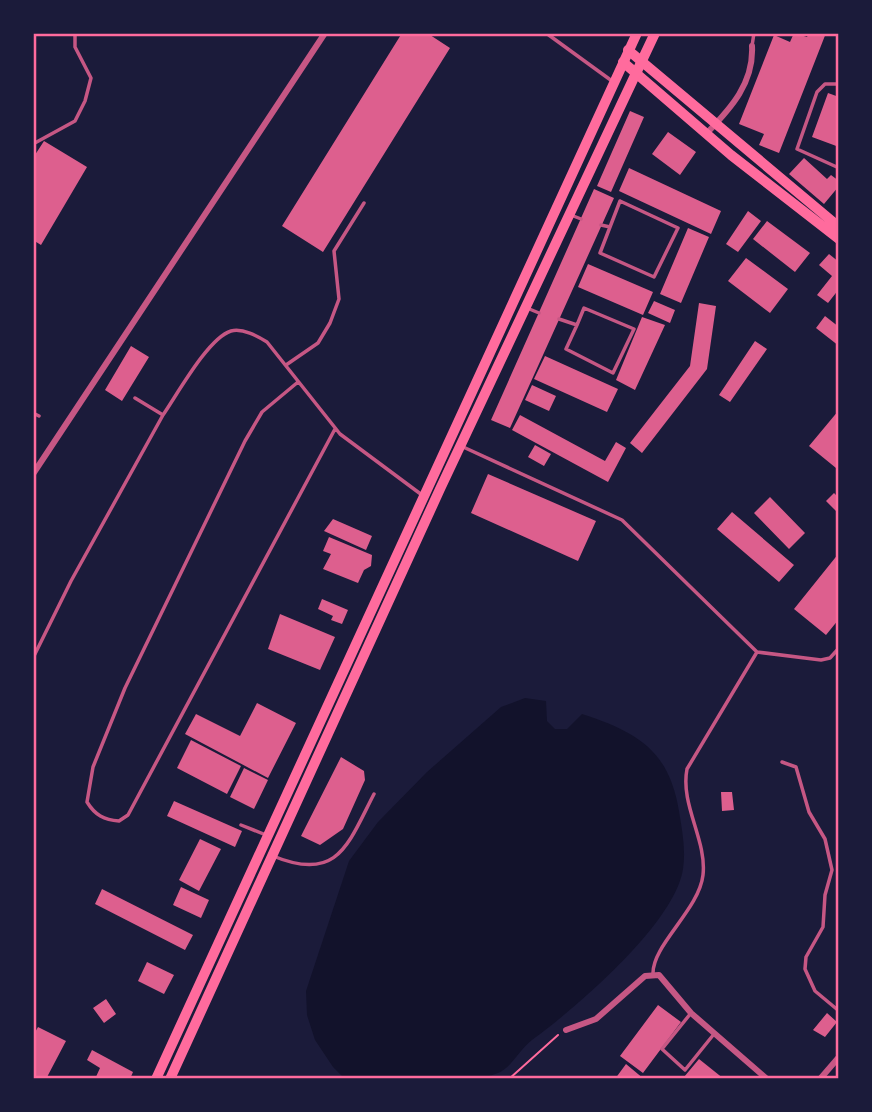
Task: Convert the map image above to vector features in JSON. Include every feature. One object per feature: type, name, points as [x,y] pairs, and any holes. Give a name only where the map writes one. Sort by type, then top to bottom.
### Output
[{"type":"main road","points":[[156,1079],[422,495],[637,33]]},
{"type":"main road","points":[[170,1079],[460,446],[656,33]]},
{"type":"main road","points":[[628,50],[638,68],[707,133],[839,239]]},
{"type":"main road","points":[[623,62],[638,68],[716,124],[839,227]]},
{"type":"street","points":[[33,474],[325,33]]},
{"type":"street","points":[[707,133],[738,99],[753,60],[752,46]]},
{"type":"street","points":[[566,1030],[596,1019],[645,976],[659,975],[691,1013],[768,1079]]},
{"type":"street","points":[[820,1079],[839,1057]]},
{"type":"lane","points":[[33,144],[75,121],[85,101],[91,78],[75,47],[75,33]]},
{"type":"lane","points":[[546,33],[614,83]]},
{"type":"lane","points":[[752,46],[754,33]]},
{"type":"lane","points":[[839,84],[825,84],[817,92],[797,149],[839,168]]},
{"type":"lane","points":[[621,201],[678,228],[654,276],[600,253],[610,228],[621,201]]},
{"type":"lane","points":[[286,365],[305,355],[318,342],[330,323],[340,299],[334,251],[363,203]]},
{"type":"lane","points":[[569,215],[581,219]]},
{"type":"lane","points":[[601,225],[610,228]]},
{"type":"lane","points":[[526,307],[539,313]]},
{"type":"lane","points":[[584,307],[634,329],[613,373],[566,349],[577,326],[584,307]]},
{"type":"lane","points":[[559,319],[577,326]]},
{"type":"lane","points":[[33,658],[71,581],[163,415],[216,340],[232,331],[251,333],[267,342],[335,429],[422,495]]},
{"type":"lane","points":[[298,383],[262,412],[244,441],[125,688],[93,767],[87,802],[93,812],[112,821],[128,816],[335,429]]},
{"type":"lane","points":[[135,398],[163,415]]},
{"type":"lane","points":[[33,414],[39,416]]},
{"type":"lane","points":[[460,446],[622,520],[757,652],[821,660],[830,658],[839,648]]},
{"type":"lane","points":[[653,974],[655,958],[678,928],[703,877],[687,790],[687,769],[757,652]]},
{"type":"lane","points":[[782,762],[796,766],[809,812],[831,856],[832,870],[825,895],[823,927],[806,957],[805,969],[815,990],[839,1011]]},
{"type":"lane","points":[[271,855],[294,865],[316,866],[331,859],[349,843],[374,794]]},
{"type":"lane","points":[[241,825],[268,836]]},
{"type":"lane","points":[[691,1013],[662,1049],[685,1070],[714,1034]]},
{"type":"path","points":[[509,1079],[566,1030]]},
{"type":"shaded area","points":[[525,698],[546,701],[547,721],[555,729],[567,729],[582,714],[619,728],[647,746],[658,758],[674,790],[682,832],[683,869],[676,891],[662,914],[621,963],[498,1073],[445,1081],[345,1079],[333,1067],[315,1040],[307,1015],[306,991],[349,861],[378,822],[427,772],[501,707]]},
{"type":"building","points":[[402,33],[427,33],[450,48],[323,252],[282,226]]},
{"type":"building","points":[[794,33],[807,37],[809,33],[826,33],[779,153],[759,145],[764,134],[739,124],[774,35],[790,42]]},
{"type":"building","points":[[828,93],[839,97],[839,147],[812,137]]},
{"type":"building","points":[[630,111],[644,117],[611,192],[597,186]]},
{"type":"building","points":[[668,132],[696,152],[680,175],[652,154]]},
{"type":"building","points":[[44,141],[87,167],[41,245],[33,240],[33,158]]},
{"type":"building","points":[[804,158],[827,179],[831,175],[839,181],[839,186],[824,204],[789,174]]},
{"type":"building","points":[[629,168],[721,211],[711,234],[619,191]]},
{"type":"building","points":[[594,189],[614,198],[510,428],[491,420]]},
{"type":"building","points":[[748,211],[761,221],[738,252],[726,244]]},
{"type":"building","points":[[767,221],[810,253],[795,272],[753,239]]},
{"type":"building","points":[[688,228],[709,237],[681,303],[660,294]]},
{"type":"building","points":[[829,254],[839,262],[839,289],[828,303],[817,295],[832,276],[819,265]]},
{"type":"building","points":[[746,258],[788,289],[770,313],[728,281]]},
{"type":"building","points":[[588,264],[653,292],[643,315],[578,287]]},
{"type":"building","points":[[654,301],[675,310],[670,323],[648,313]]},
{"type":"building","points":[[699,303],[716,306],[707,369],[642,453],[630,443],[690,366]]},
{"type":"building","points":[[825,316],[839,327],[839,346],[816,328]]},
{"type":"building","points":[[642,317],[665,325],[635,390],[616,380]]},
{"type":"building","points":[[755,341],[767,349],[730,402],[719,395]]},
{"type":"building","points":[[131,346],[149,357],[122,401],[105,390]]},
{"type":"building","points":[[545,356],[618,389],[607,412],[534,379]]},
{"type":"building","points":[[532,385],[556,396],[549,411],[525,400]]},
{"type":"building","points":[[839,410],[839,465],[836,468],[809,446]]},
{"type":"building","points":[[520,415],[605,461],[616,442],[626,448],[608,482],[512,430]]},
{"type":"building","points":[[535,445],[551,454],[544,466],[528,457]]},
{"type":"building","points":[[488,474],[596,521],[578,561],[471,513]]},
{"type":"building","points":[[834,493],[839,498],[837,512],[826,501]]},
{"type":"building","points":[[770,497],[805,533],[789,549],[754,513]]},
{"type":"building","points":[[732,512],[794,565],[779,582],[717,529]]},
{"type":"building","points":[[333,519],[372,536],[366,550],[324,531]]},
{"type":"building","points":[[329,537],[372,555],[371,566],[364,570],[358,583],[323,569],[331,554],[323,551]]},
{"type":"building","points":[[839,553],[839,619],[826,635],[794,609]]},
{"type":"building","points":[[322,599],[348,610],[342,624],[331,620],[333,616],[318,609]]},
{"type":"building","points":[[280,614],[335,637],[320,670],[268,649]]},
{"type":"building","points":[[257,703],[296,723],[268,778],[185,734],[196,714],[240,736]]},
{"type":"building","points":[[191,740],[241,766],[227,794],[177,768]]},
{"type":"building","points":[[341,757],[364,771],[365,780],[343,829],[320,845],[301,836]]},
{"type":"building","points":[[244,768],[268,780],[254,809],[230,797]]},
{"type":"building","points":[[721,792],[732,792],[734,810],[722,811]]},
{"type":"building","points":[[174,801],[242,831],[235,847],[167,816]]},
{"type":"building","points":[[200,839],[221,849],[199,891],[179,880]]},
{"type":"building","points":[[181,887],[209,900],[201,918],[173,905]]},
{"type":"building","points":[[102,889],[193,935],[185,950],[95,904]]},
{"type":"building","points":[[147,962],[174,975],[164,994],[138,981]]},
{"type":"building","points":[[106,999],[116,1014],[104,1023],[93,1008]]},
{"type":"building","points":[[658,1005],[681,1022],[643,1073],[620,1056]]},
{"type":"building","points":[[827,1013],[837,1022],[825,1037],[813,1030]]},
{"type":"building","points":[[38,1027],[66,1041],[46,1079],[33,1079],[33,1036]]},
{"type":"building","points":[[92,1050],[133,1072],[130,1079],[95,1079],[100,1068],[87,1060]]},
{"type":"building","points":[[699,1059],[724,1079],[684,1077]]},
{"type":"building","points":[[626,1064],[644,1079],[615,1079]]}]
